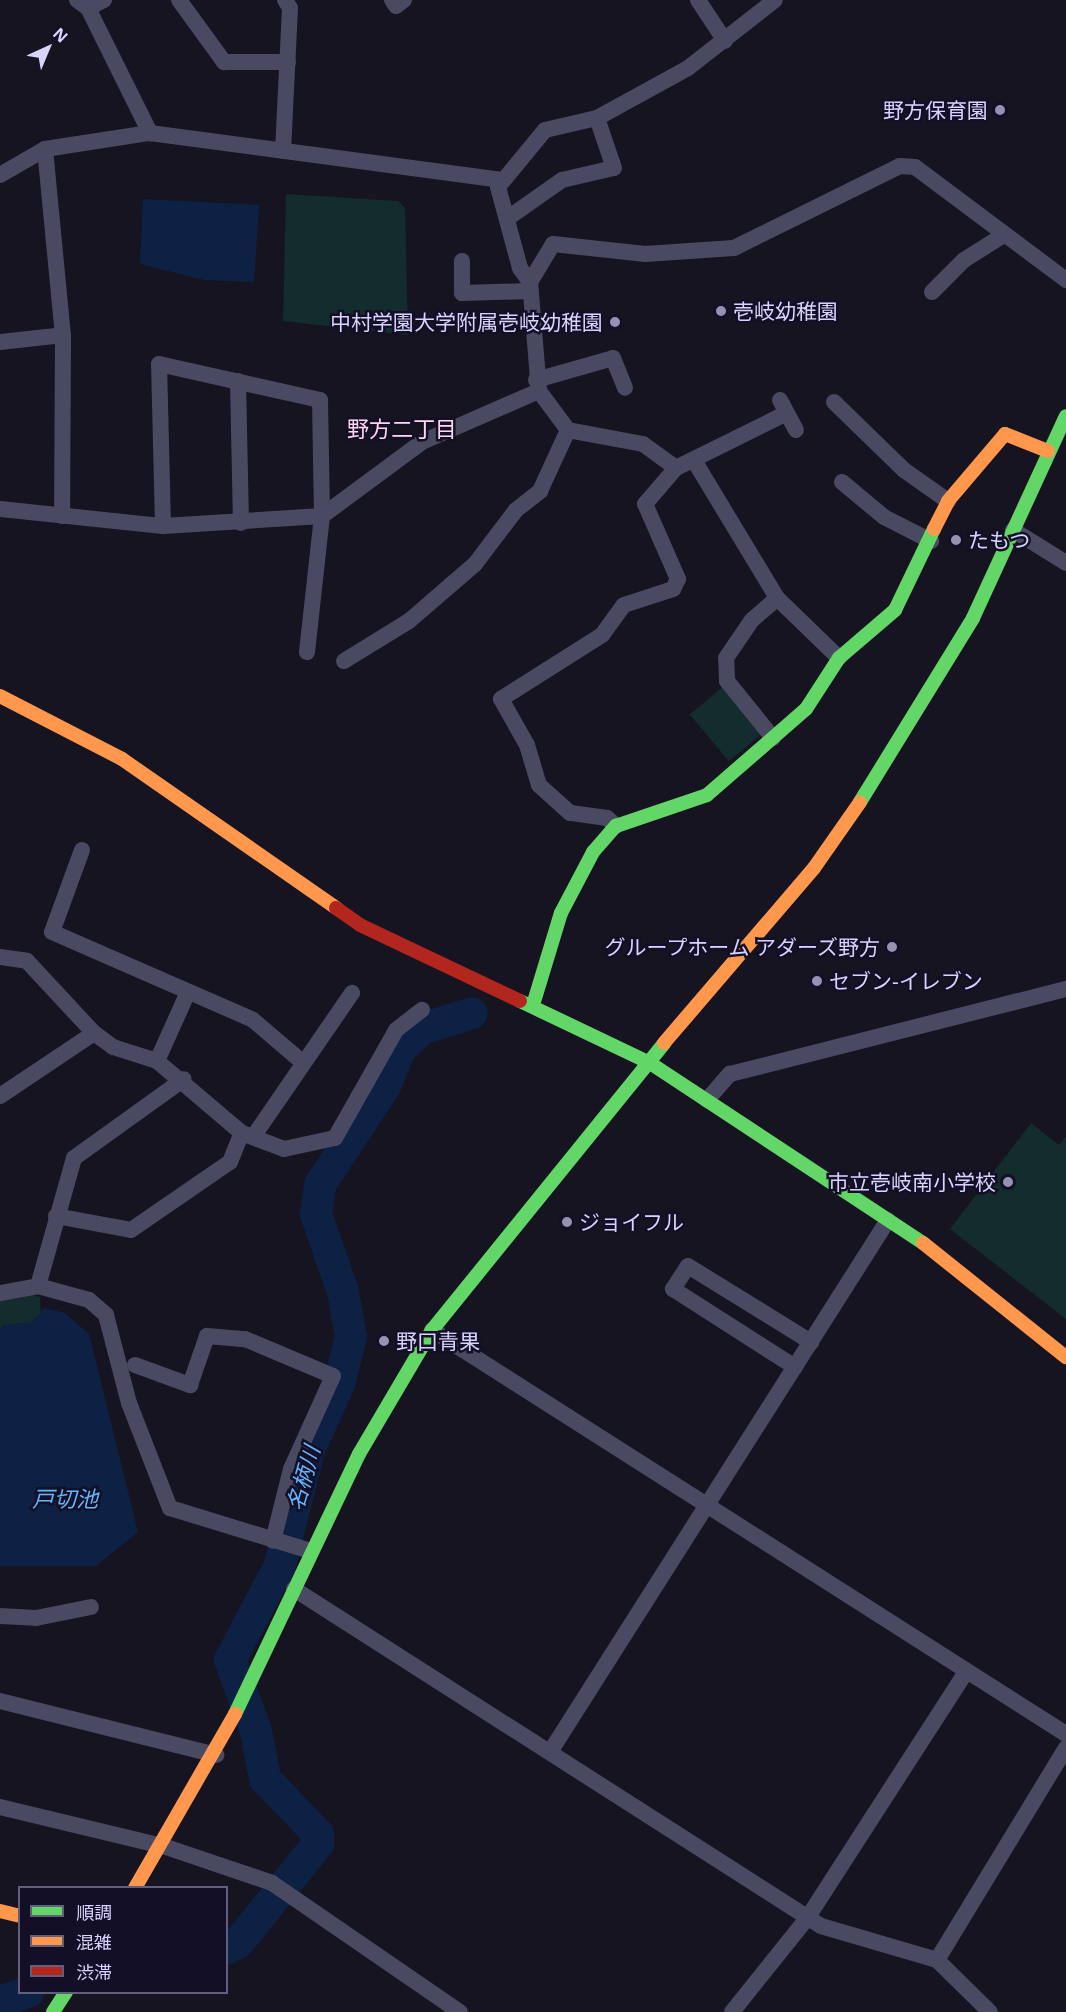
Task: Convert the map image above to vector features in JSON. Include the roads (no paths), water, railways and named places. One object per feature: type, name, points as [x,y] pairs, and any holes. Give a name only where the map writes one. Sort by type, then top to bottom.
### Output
[{"type":"street","points":[[104,0],[82,4],[150,133]]},
{"type":"street","points":[[179,0],[224,62],[288,62]]},
{"type":"street","points":[[283,151],[290,8],[285,0]]},
{"type":"street","points":[[392,0],[396,6],[404,0]]},
{"type":"street","points":[[698,0],[725,41]]},
{"type":"street","points":[[676,468],[643,444],[568,430],[537,386],[529,287],[520,268],[498,187],[545,130],[597,118],[688,68],[775,0]]},
{"type":"street","points":[[508,218],[562,180],[614,168],[597,118]]},
{"type":"street","points":[[0,175],[45,149],[150,133],[426,174],[493,175],[502,180]]},
{"type":"street","points":[[45,149],[63,335],[62,516]]},
{"type":"street","points":[[529,287],[553,244],[645,254],[734,248],[900,166],[915,167],[1002,236],[1066,280]]},
{"type":"street","points":[[932,292],[964,260],[1002,236]]},
{"type":"street","points":[[462,261],[462,293],[529,287]]},
{"type":"street","points":[[0,342],[63,335]]},
{"type":"street","points":[[0,508],[163,526],[241,523],[322,516],[422,442],[537,386],[613,358],[625,388]]},
{"type":"street","points":[[163,526],[159,364],[320,400],[322,516],[306,652]]},
{"type":"street","points":[[238,381],[241,523]]},
{"type":"street","points":[[834,402],[904,470],[948,501]]},
{"type":"street","points":[[616,826],[607,818],[570,813],[538,785],[527,745],[501,699],[602,635],[624,605],[673,589],[678,579],[645,504],[676,468],[695,462],[782,407],[796,430]]},
{"type":"street","points":[[136,1886],[163,1846],[216,1755],[359,1454],[432,1330],[479,1264],[814,868],[904,736],[973,618],[1066,416]]},
{"type":"street","points":[[344,661],[410,621],[475,564],[516,510],[540,491],[568,430]]},
{"type":"street","points":[[534,1005],[561,913],[593,852],[616,826],[707,795],[806,709],[839,658],[895,610],[931,541],[948,501],[1005,434],[1021,436],[1048,451]]},
{"type":"street","points":[[695,462],[777,598],[839,658]]},
{"type":"street","points":[[842,482],[884,517],[931,541]]},
{"type":"street","points":[[1013,530],[1066,563]]},
{"type":"street","points":[[773,738],[727,681],[726,658],[752,620],[777,598]]},
{"type":"street","points":[[0,696],[122,759],[360,925],[534,1005],[650,1063],[935,1251],[1066,1357]]},
{"type":"street","points":[[82,850],[52,932],[253,1020],[301,1062]]},
{"type":"street","points":[[0,957],[27,961],[94,1033],[113,1047],[157,1061],[183,1079],[248,1135],[284,1149],[335,1138],[396,1030],[422,1010]]},
{"type":"street","points":[[707,1100],[730,1074],[1066,989]]},
{"type":"street","points":[[157,1061],[188,992]]},
{"type":"street","points":[[56,1216],[131,1230],[230,1162],[352,993]]},
{"type":"street","points":[[0,1096],[94,1033]]},
{"type":"street","points":[[38,1286],[74,1158],[183,1079]]},
{"type":"street","points":[[550,1752],[888,1220]]},
{"type":"street","points":[[795,1367],[673,1289],[688,1266],[812,1342]]},
{"type":"street","points":[[0,1293],[38,1286],[89,1300],[106,1315],[129,1403],[170,1508],[311,1551]]},
{"type":"street","points":[[432,1330],[709,1504],[966,1672],[1066,1734]]},
{"type":"street","points":[[135,1365],[190,1385],[207,1336],[245,1339],[333,1376],[291,1469],[273,1541]]},
{"type":"street","points":[[294,1589],[808,1917],[937,1960],[990,2012]]},
{"type":"street","points":[[0,1616],[36,1617],[91,1607]]},
{"type":"street","points":[[732,2012],[808,1917],[966,1672]]},
{"type":"street","points":[[0,1701],[216,1755]]},
{"type":"street","points":[[937,1960],[1066,1748]]},
{"type":"street","points":[[0,1807],[163,1846],[281,1889],[460,2012]]},
{"type":"street","points":[[0,1911],[18,1916]]},
{"type":"street","points":[[53,2012],[65,1994]]},
{"type":"water","points":[[143,199],[259,205],[254,282],[204,280],[140,264]]},
{"type":"water","name":"戸切池","points":[[44,1308],[65,1313],[89,1334],[138,1532],[96,1566],[0,1566],[0,1330],[3,1325],[32,1322]]},
{"type":"waterway","name":"名柄川","points":[[228,1948],[238,1943],[318,1844],[318,1834],[265,1779],[256,1731],[230,1660],[280,1565],[309,1450],[339,1384],[351,1337],[343,1292],[316,1214],[320,1185],[385,1086],[400,1049],[422,1029],[472,1013]]},
{"type":"waterway","name":"名柄川","points":[[0,2002],[22,1994]]},
{"type":"place","name":"野方保育園","points":[[1000,110]]},
{"type":"place","name":"壱岐幼稚園","points":[[721,311]]},
{"type":"place","name":"中村学園大学附属壱岐幼稚園","points":[[615,322]]},
{"type":"place","name":"たもつ","points":[[956,540]]},
{"type":"place","name":"グループホーム アダーズ野方","points":[[892,947]]},
{"type":"place","name":"セブン-イレブン","points":[[817,981]]},
{"type":"place","name":"市立壱岐南小学校","points":[[1008,1182]]},
{"type":"place","name":"ジョイフル","points":[[567,1222]]},
{"type":"place","name":"野口青果","points":[[384,1341]]},
{"type":"district","name":"野方二丁目","points":[[402,429]]}]
